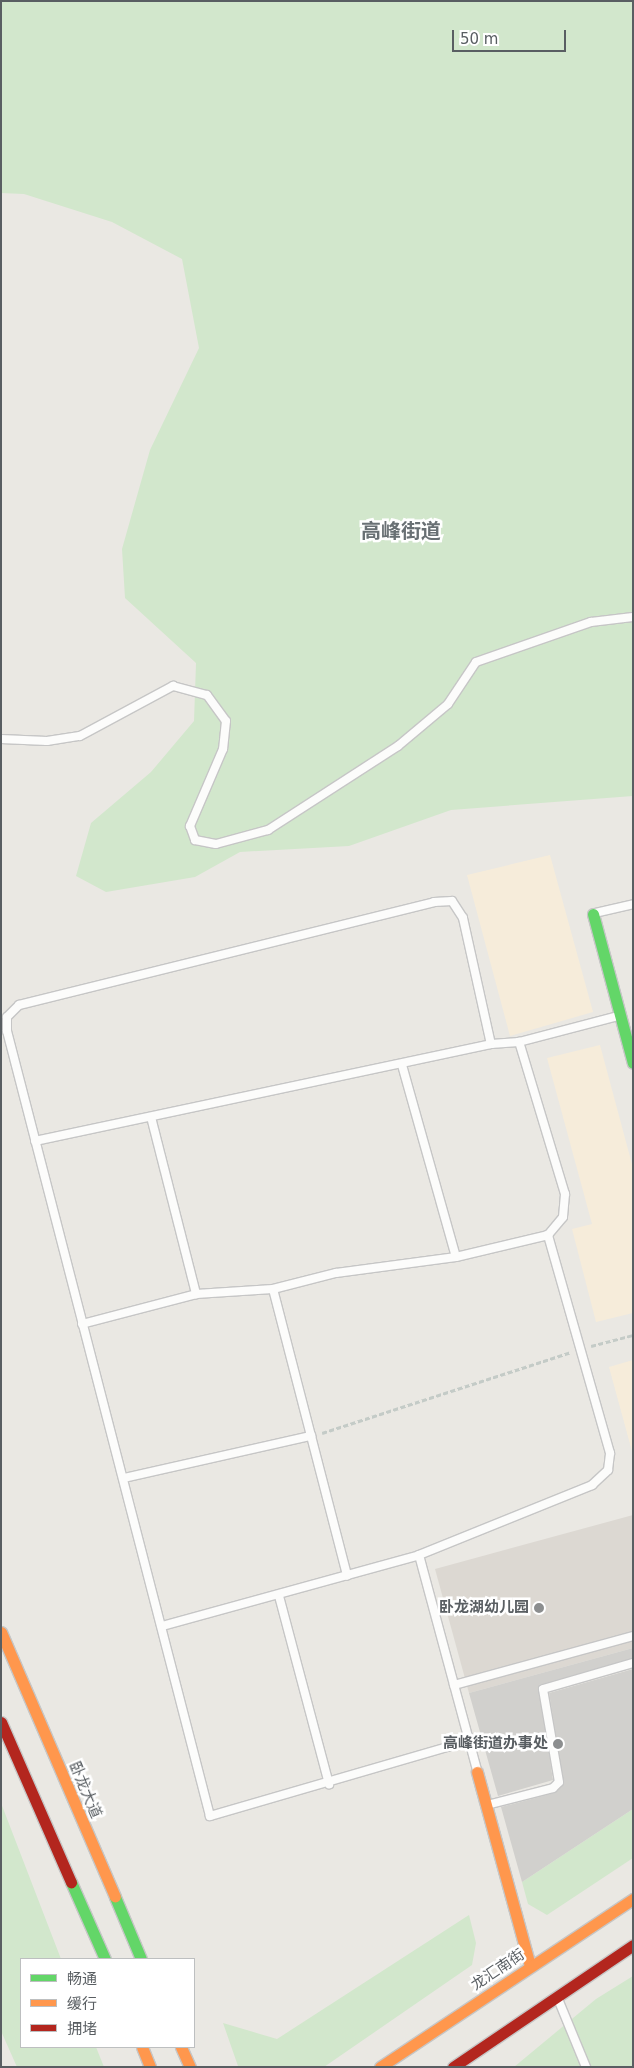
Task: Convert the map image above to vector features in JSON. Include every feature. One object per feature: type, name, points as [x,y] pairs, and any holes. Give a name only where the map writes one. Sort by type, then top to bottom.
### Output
[{"type":"main road","points":[[593,914],[633,1063]]},
{"type":"main road","name":"卧龙大道","points":[[1,1632],[141,1958]]},
{"type":"main road","points":[[1,1722],[105,1958]]},
{"type":"main road","points":[[477,1772],[530,1966]]},
{"type":"main road","name":"龙汇南街","points":[[380,2067],[633,1898]]},
{"type":"main road","points":[[453,2067],[556,1994],[633,1945]]},
{"type":"main road","points":[[142,2048],[150,2067]]},
{"type":"main road","points":[[181,2048],[190,2067]]},
{"type":"lane","points":[[1,739],[46,741],[80,736],[173,686],[207,695],[226,721],[223,749],[190,826],[195,840],[216,844],[268,830],[398,746],[448,704],[476,662],[591,622],[633,617]]},
{"type":"lane","points":[[468,1741],[329,1784],[210,1816],[7,1032],[8,1017],[19,1005],[434,902],[452,901],[463,918],[491,1044]]},
{"type":"lane","points":[[593,914],[633,904]]},
{"type":"lane","points":[[35,1141],[402,1065],[491,1044],[519,1042],[620,1016]]},
{"type":"lane","points":[[82,1324],[196,1294],[273,1289],[336,1273],[456,1257],[548,1235],[563,1217],[565,1194],[519,1042]]},
{"type":"lane","points":[[402,1065],[456,1257]]},
{"type":"lane","points":[[151,1117],[196,1294]]},
{"type":"lane","points":[[162,1626],[279,1596],[419,1555],[592,1485],[608,1470],[610,1454],[548,1235]]},
{"type":"lane","points":[[273,1289],[347,1576]]},
{"type":"lane","points":[[124,1478],[311,1436]]},
{"type":"lane","points":[[419,1555],[477,1772]]},
{"type":"lane","points":[[279,1596],[329,1784]]},
{"type":"lane","points":[[454,1685],[633,1636]]},
{"type":"lane","points":[[486,1806],[553,1788],[559,1782],[543,1689],[633,1663]]},
{"type":"lane","points":[[556,1994],[586,2067]]},
{"type":"path","points":[[311,1436],[581,1349],[633,1335]]},
{"type":"shaded area","points":[[550,855],[593,1012],[510,1036],[467,875]]},
{"type":"shaded area","points":[[600,1045],[633,1168],[633,1313],[596,1322],[572,1229],[592,1224],[547,1058]]},
{"type":"shaded area","points":[[633,1360],[633,1455],[609,1367]]},
{"type":"shaded area","name":"卧龙湖幼儿园","points":[[633,1515],[633,1648],[469,1693],[435,1569]]},
{"type":"green space","points":[[1,1],[633,1],[633,796],[451,810],[349,846],[240,852],[195,877],[106,892],[76,876],[91,823],[151,772],[194,721],[196,663],[125,598],[122,549],[150,450],[199,348],[182,259],[112,222],[24,194],[1,193]]},
{"type":"green space","points":[[1,1803],[61,1958],[20,1958],[20,2048],[96,2048],[104,2067],[17,2067],[1,2031]]},
{"type":"green space","points":[[633,1809],[633,1858],[547,1915],[528,1904],[522,1882]]},
{"type":"green space","points":[[469,1915],[476,1943],[472,1965],[324,2067],[238,2066],[223,2023],[277,2039]]},
{"type":"green space","points":[[633,1976],[633,2067],[514,2067],[596,1999]]},
{"type":"building","points":[[633,1648],[633,1658],[539,1685],[553,1780],[498,1796],[469,1693]]},
{"type":"building","points":[[633,1669],[633,1809],[522,1882],[501,1807],[554,1793],[564,1784],[549,1693]]},
{"type":"traffic: fast","points":[[593,914],[633,1063]]},
{"type":"traffic: fast","points":[[71,1882],[105,1958]]},
{"type":"traffic: fast","points":[[115,1897],[141,1958]]},
{"type":"traffic: slow","points":[[1,1632],[115,1897]]},
{"type":"traffic: slow","points":[[477,1772],[530,1966]]},
{"type":"traffic: slow","points":[[380,2067],[633,1899]]},
{"type":"traffic: slow","points":[[142,2048],[150,2067]]},
{"type":"traffic: slow","points":[[181,2048],[190,2067]]},
{"type":"traffic: jam","points":[[1,1722],[71,1882]]},
{"type":"traffic: jam","points":[[453,2067],[633,1945]]},
{"type":"place","name":"卧龙湖幼儿园","points":[[539,1608]]},
{"type":"place","name":"高峰街道办事处","points":[[558,1744]]},
{"type":"district","name":"高峰街道","points":[[401,531]]}]
